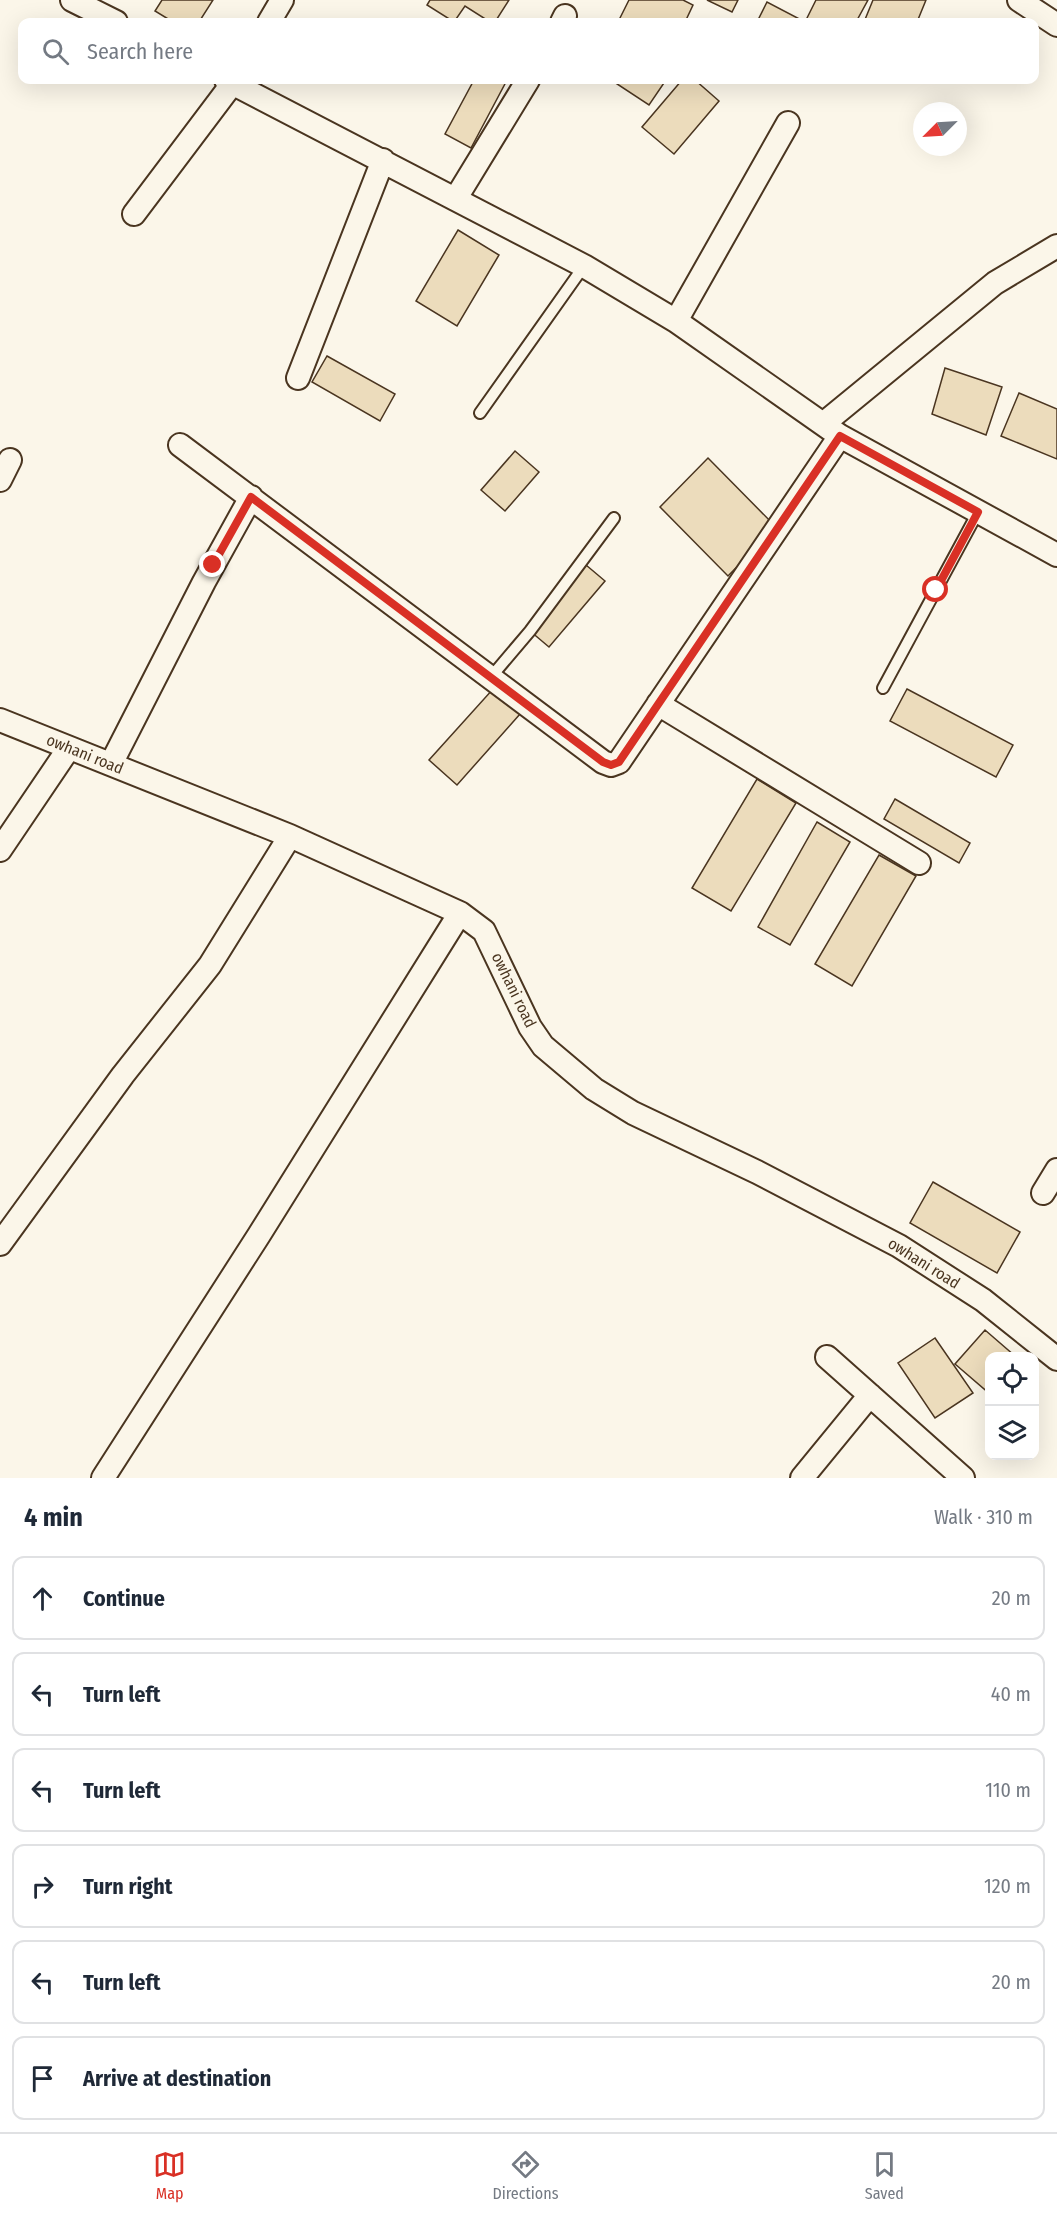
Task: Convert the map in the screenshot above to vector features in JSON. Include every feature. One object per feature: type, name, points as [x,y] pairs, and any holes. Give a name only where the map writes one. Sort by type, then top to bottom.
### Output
[{"type":"street","points":[[72,0],[108,18]]},
{"type":"street","points":[[271,18],[282,0]]},
{"type":"street","points":[[1019,0],[1057,25]]},
{"type":"street","points":[[134,214],[230,84]]},
{"type":"street","points":[[238,84],[584,267],[676,321],[832,430],[1057,555]]},
{"type":"street","points":[[456,198],[526,84]]},
{"type":"street","points":[[676,321],[788,123]]},
{"type":"street","points":[[298,378],[383,160]]},
{"type":"street","points":[[180,445],[603,762],[611,765],[619,762],[658,704],[832,430],[995,283],[1057,246]]},
{"type":"street","points":[[111,764],[204,582],[251,497]]},
{"type":"street","points":[[658,704],[919,863]]},
{"type":"street","name":"owhani road","points":[[0,720],[290,836],[460,913],[484,931],[530,1027],[543,1046],[594,1089],[633,1113],[757,1172],[899,1246],[983,1300],[1057,1359]]},
{"type":"street","points":[[0,850],[69,748]]},
{"type":"street","points":[[0,1244],[123,1075],[210,965],[290,836]]},
{"type":"street","points":[[103,1478],[259,1235],[460,913]]},
{"type":"street","points":[[1043,1193],[1057,1170]]},
{"type":"street","points":[[827,1357],[963,1478]]},
{"type":"street","points":[[802,1478],[870,1395]]},
{"type":"lane","points":[[480,413],[584,267]]},
{"type":"lane","points":[[883,688],[978,512]]},
{"type":"lane","points":[[491,677],[530,631],[614,518]]},
{"type":"building","points":[[162,0],[213,0],[202,18],[166,18],[155,11]]},
{"type":"building","points":[[430,0],[509,0],[498,18],[484,18],[465,6],[457,18],[448,18],[427,5]]},
{"type":"building","points":[[629,0],[683,0],[693,5],[687,18],[620,18]]},
{"type":"building","points":[[707,0],[738,0],[732,12]]},
{"type":"building","points":[[816,0],[868,0],[858,18],[807,18]]},
{"type":"building","points":[[873,0],[926,0],[919,18],[866,18]]},
{"type":"building","points":[[767,2],[797,18],[759,18]]},
{"type":"building","points":[[472,84],[505,84],[471,148],[445,134]]},
{"type":"building","points":[[617,84],[663,84],[649,105]]},
{"type":"building","points":[[679,84],[700,84],[719,101],[674,154],[642,127]]},
{"type":"building","points":[[458,230],[499,255],[457,326],[416,301]]},
{"type":"building","points":[[327,356],[395,394],[380,421],[312,382]]},
{"type":"building","points":[[945,368],[1002,387],[986,435],[932,414]]},
{"type":"building","points":[[1019,393],[1057,409],[1057,459],[1001,436]]},
{"type":"building","points":[[515,451],[539,472],[505,511],[481,490]]},
{"type":"building","points":[[708,458],[776,527],[728,576],[660,507]]},
{"type":"building","points":[[586,565],[605,581],[549,647],[530,631]]},
{"type":"building","points":[[493,689],[520,714],[457,785],[429,760]]},
{"type":"building","points":[[907,689],[1013,745],[996,777],[890,721]]},
{"type":"building","points":[[757,779],[796,803],[731,911],[692,888]]},
{"type":"building","points":[[895,799],[970,843],[959,863],[884,819]]},
{"type":"building","points":[[817,822],[850,842],[790,945],[758,927]]},
{"type":"building","points":[[879,855],[916,876],[852,986],[815,964]]},
{"type":"building","points":[[933,1182],[1020,1232],[997,1273],[910,1223]]},
{"type":"building","points":[[985,1330],[1010,1352],[985,1352],[985,1390],[955,1364]]},
{"type":"building","points":[[935,1338],[973,1393],[935,1418],[898,1363]]},
{"type":"route","points":[[213,565],[251,497],[603,762],[611,765],[619,762],[776,527],[840,436],[978,512],[936,590]]}]
